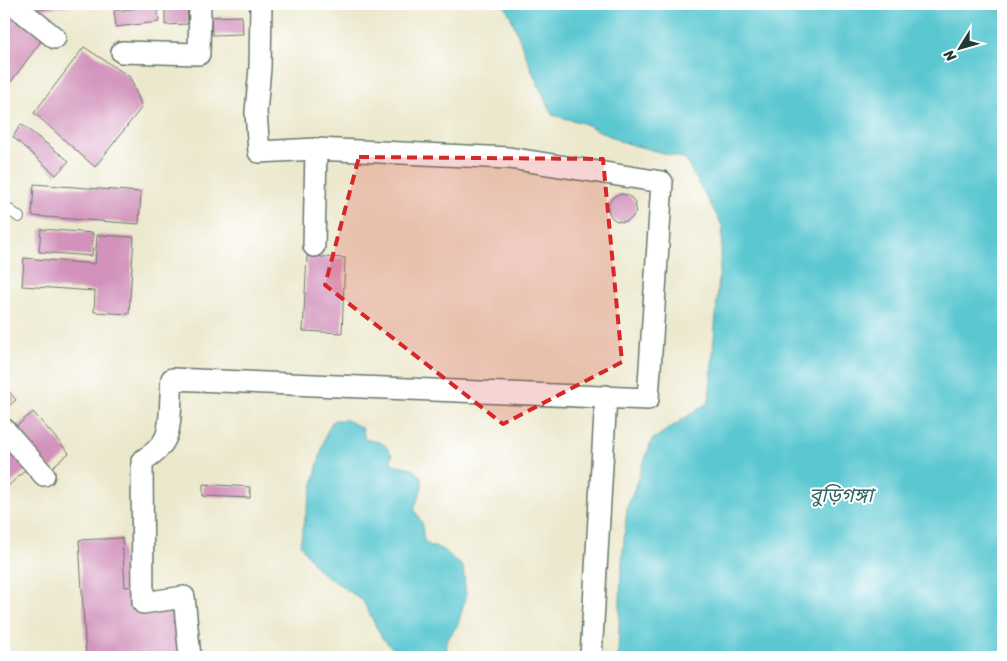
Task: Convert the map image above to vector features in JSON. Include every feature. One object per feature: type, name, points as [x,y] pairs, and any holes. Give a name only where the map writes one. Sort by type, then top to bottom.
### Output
[{"type":"street","points":[[13,4],[56,38]]},
{"type":"street","points":[[122,52],[199,54],[200,4]]},
{"type":"street","points":[[190,657],[184,597],[143,603],[142,461],[156,451],[166,438],[172,379],[648,399],[662,182],[509,158],[316,149],[259,152],[256,112],[260,68],[261,4]]},
{"type":"street","points":[[314,246],[316,149]]},
{"type":"street","points":[[590,657],[606,396]]},
{"type":"street","points":[[4,429],[44,475]]},
{"type":"lane","points":[[4,206],[19,217]]},
{"type":"highlighted area","points":[[359,157],[603,159],[622,362],[503,424],[325,285]]},
{"type":"water","name":"বুড়িগঙ্গা","points":[[504,4],[1003,4],[1003,657],[618,657],[621,573],[627,508],[652,440],[709,402],[723,227],[685,159],[622,142],[583,123],[552,115]]},
{"type":"water","points":[[334,420],[347,420],[362,428],[365,439],[381,443],[386,447],[392,455],[391,463],[414,470],[422,479],[421,490],[414,509],[423,525],[423,539],[429,545],[444,550],[463,567],[466,596],[458,624],[448,639],[445,657],[402,657],[382,638],[363,601],[317,569],[300,544],[323,444],[328,429]]},
{"type":"building","points":[[23,4],[76,4],[76,5],[26,11]]},
{"type":"building","points":[[165,4],[187,4],[188,24],[165,25]]},
{"type":"building","points":[[4,6],[45,36],[4,91]]},
{"type":"building","points":[[157,6],[159,22],[116,27],[114,11]]},
{"type":"building","points":[[242,16],[243,34],[212,35],[211,17]]},
{"type":"building","points":[[84,47],[130,77],[142,107],[95,167],[34,113]]},
{"type":"building","points":[[21,124],[69,161],[56,175],[13,137]]},
{"type":"building","points":[[34,184],[141,192],[139,224],[32,216]]},
{"type":"building","points":[[622,194],[632,198],[636,208],[632,218],[622,222],[612,218],[608,208],[612,198]]},
{"type":"building","points":[[41,229],[93,233],[92,256],[39,252]]},
{"type":"building","points":[[97,235],[134,237],[129,314],[94,312],[95,291],[22,286],[24,258],[95,264]]},
{"type":"building","points":[[307,256],[345,258],[342,333],[303,331]]},
{"type":"building","points":[[4,385],[16,400],[4,410]]},
{"type":"building","points":[[33,412],[69,453],[50,469],[14,428]]},
{"type":"building","points":[[4,434],[31,465],[6,488],[4,486]]},
{"type":"building","points":[[203,484],[250,487],[250,498],[203,496]]},
{"type":"building","points":[[122,538],[125,587],[140,586],[176,605],[194,653],[176,654],[176,657],[86,657],[79,540]]}]
